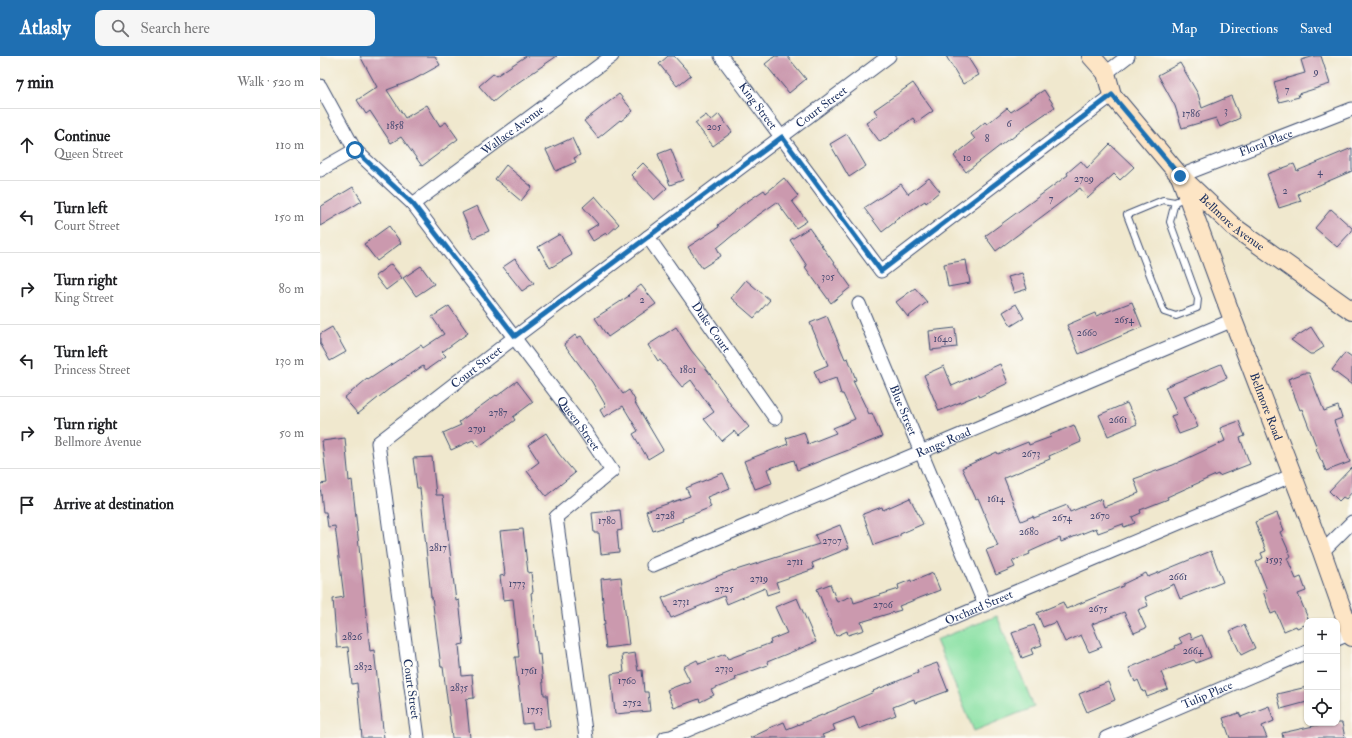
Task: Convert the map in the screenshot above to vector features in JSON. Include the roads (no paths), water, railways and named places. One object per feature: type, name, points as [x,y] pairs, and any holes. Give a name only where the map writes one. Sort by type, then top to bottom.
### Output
[{"type":"main road","name":"Bellmore Avenue","points":[[1091,56],[1106,73],[1112,95],[1180,176],[1234,226],[1352,311]]},
{"type":"main road","name":"Bellmore Road","points":[[1180,176],[1181,199],[1233,320],[1322,552],[1347,636]]},
{"type":"street","name":"Wallace Avenue","points":[[413,204],[612,56]]},
{"type":"street","name":"King Street","points":[[721,56],[881,271],[1112,95]]},
{"type":"street","name":"Court Street","points":[[418,738],[378,443],[515,336],[889,56]]},
{"type":"street","points":[[1106,73],[1128,56]]},
{"type":"street","name":"Queen Street","points":[[320,86],[355,150],[413,204],[515,336],[582,427],[612,471],[556,517],[586,738]]},
{"type":"street","name":"Floral Place","points":[[1180,176],[1352,109]]},
{"type":"street","points":[[320,170],[355,150]]},
{"type":"street","name":"Duke Court","points":[[648,237],[775,418]]},
{"type":"street","name":"Blue Street","points":[[859,304],[985,605]]},
{"type":"street","name":"Range Road","points":[[653,565],[1233,320]]},
{"type":"street","name":"Orchard Street","points":[[665,738],[671,737],[1293,476]]},
{"type":"street","points":[[1322,552],[1352,522]]},
{"type":"street","name":"Tulip Place","points":[[1106,738],[1304,653]]},
{"type":"lane","points":[[1181,199],[1170,222],[1198,299],[1197,308],[1176,316],[1164,312],[1127,215],[1164,200],[1181,199]]}]
